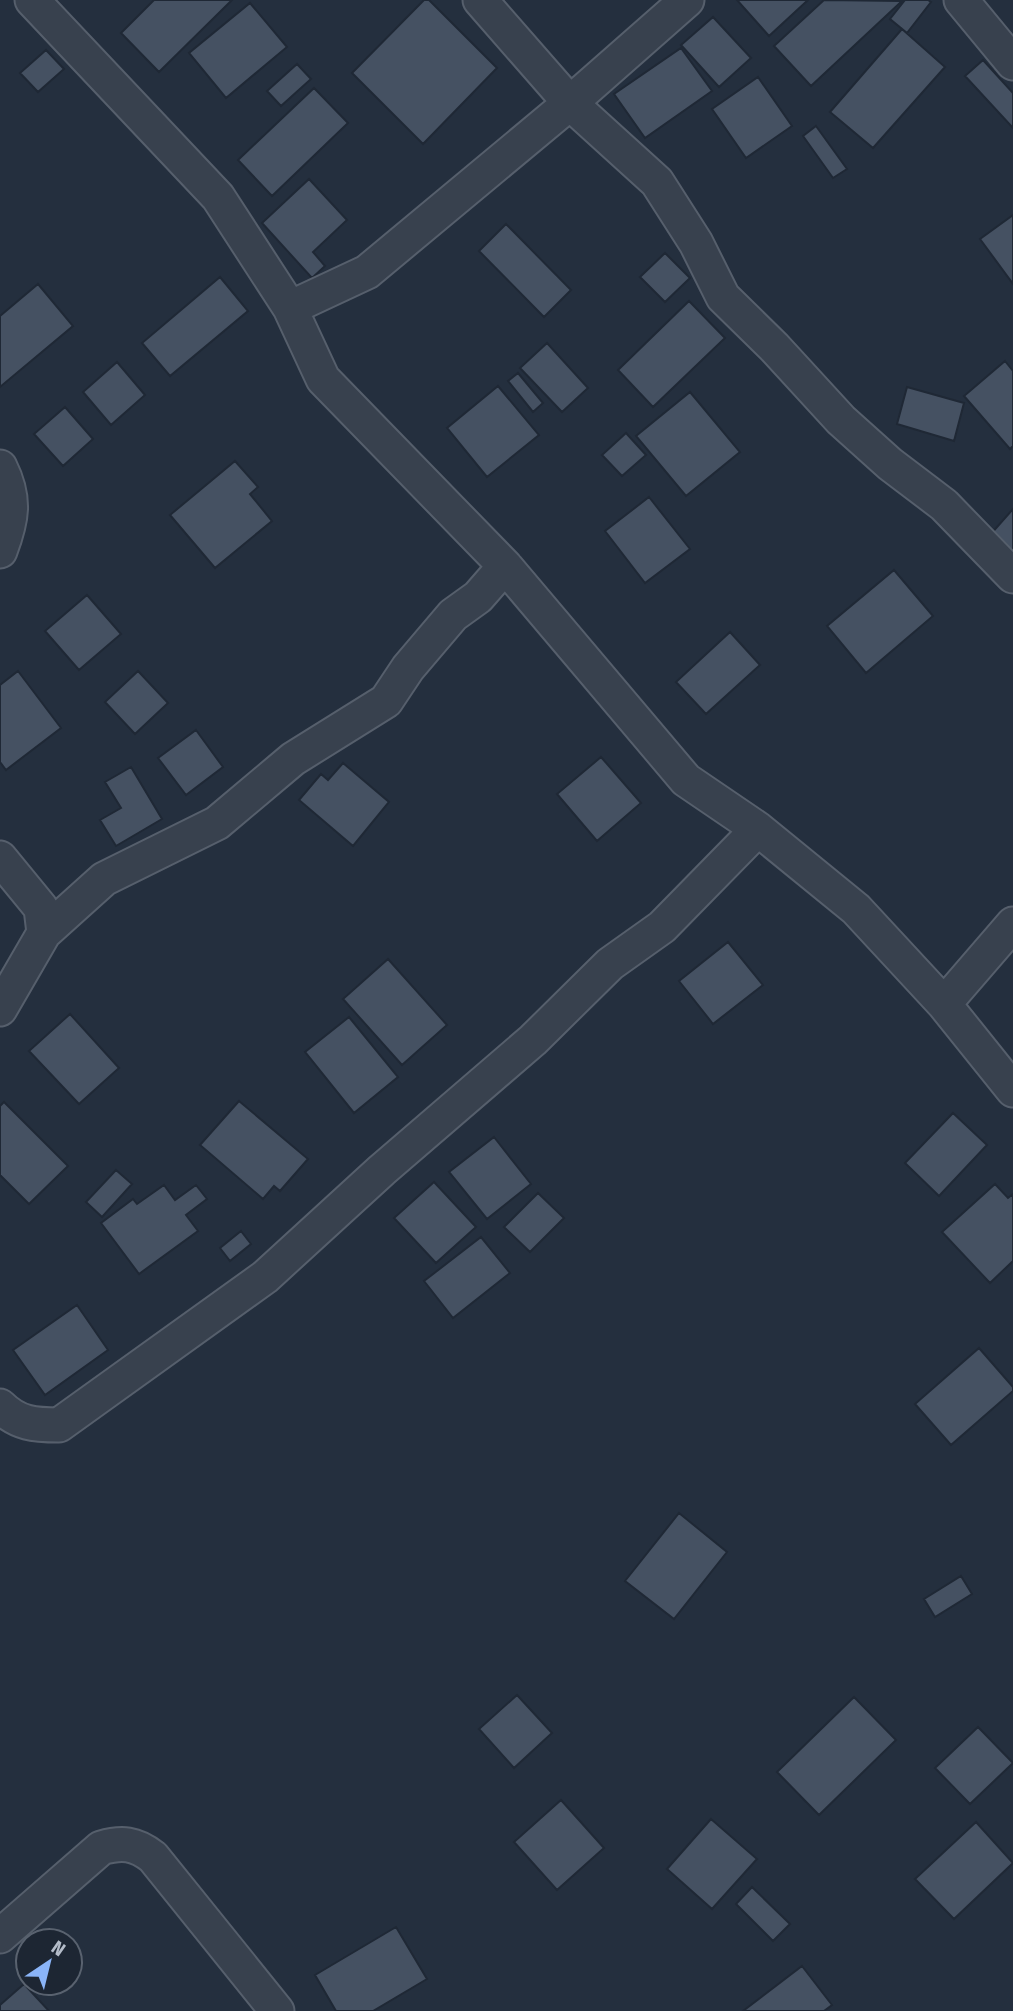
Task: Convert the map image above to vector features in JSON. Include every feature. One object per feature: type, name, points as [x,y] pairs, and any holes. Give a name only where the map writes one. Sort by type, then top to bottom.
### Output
[{"type":"street","points":[[32,0],[218,197],[290,308],[323,379],[505,566],[686,780],[758,829],[856,909],[944,1004],[1013,1090]]},
{"type":"street","points":[[480,0],[570,103],[657,182],[696,243],[723,297],[774,347],[841,420],[890,464],[944,505],[1013,576]]},
{"type":"street","points":[[290,308],[367,272],[570,103],[687,0]]},
{"type":"street","points":[[961,0],[1013,63]]},
{"type":"street","points":[[0,467],[9,486],[10,523],[0,551]]},
{"type":"street","points":[[0,1009],[44,933],[104,879],[217,823],[293,759],[386,701],[408,668],[453,615],[478,597],[505,566]]},
{"type":"street","points":[[0,1406],[7,1413],[30,1425],[59,1425],[265,1277],[533,1040],[610,964],[662,927],[758,829]]},
{"type":"street","points":[[0,858],[41,908],[44,933]]},
{"type":"street","points":[[944,1004],[1013,924]]},
{"type":"street","points":[[0,1936],[101,1848],[129,1844],[141,1848],[153,1857],[277,2011]]},
{"type":"building","points":[[154,0],[232,0],[159,72],[121,33]]},
{"type":"building","points":[[424,0],[429,0],[497,68],[423,144],[352,73]]},
{"type":"building","points":[[737,0],[808,0],[769,36]]},
{"type":"building","points":[[824,0],[902,1],[811,86],[774,46]]},
{"type":"building","points":[[905,0],[931,2],[907,33],[890,19]]},
{"type":"building","points":[[250,3],[287,47],[226,98],[189,53]]},
{"type":"building","points":[[713,17],[751,58],[719,87],[681,45]]},
{"type":"building","points":[[902,29],[945,67],[873,148],[830,112]]},
{"type":"building","points":[[681,48],[712,91],[645,138],[614,94]]},
{"type":"building","points":[[46,50],[64,69],[38,92],[20,73]]},
{"type":"building","points":[[983,60],[1013,93],[1013,128],[965,76]]},
{"type":"building","points":[[297,64],[311,79],[281,106],[267,91]]},
{"type":"building","points":[[758,77],[792,126],[746,158],[712,109]]},
{"type":"building","points":[[314,88],[348,123],[272,196],[238,160]]},
{"type":"building","points":[[816,126],[847,169],[833,178],[803,136]]},
{"type":"building","points":[[309,179],[347,220],[313,252],[325,266],[312,278],[262,223]]},
{"type":"building","points":[[1013,215],[1013,284],[980,239]]},
{"type":"building","points":[[506,224],[571,290],[544,317],[479,251]]},
{"type":"building","points":[[665,253],[690,278],[665,302],[640,277]]},
{"type":"building","points":[[220,277],[248,311],[170,376],[142,343]]},
{"type":"building","points":[[38,284],[73,326],[0,387],[0,316]]},
{"type":"building","points":[[689,301],[725,338],[653,407],[618,370]]},
{"type":"building","points":[[547,343],[588,388],[562,412],[520,368]]},
{"type":"building","points":[[1005,361],[1013,371],[1013,446],[1010,449],[964,396]]},
{"type":"building","points":[[117,362],[145,395],[111,425],[83,392]]},
{"type":"building","points":[[518,373],[543,403],[533,412],[508,381]]},
{"type":"building","points":[[498,386],[539,435],[487,477],[447,428]]},
{"type":"building","points":[[907,387],[964,403],[954,441],[897,424]]},
{"type":"building","points":[[690,392],[740,452],[686,496],[636,436]]},
{"type":"building","points":[[65,407],[93,439],[63,466],[34,434]]},
{"type":"building","points":[[626,433],[646,455],[622,476],[602,455]]},
{"type":"building","points":[[235,461],[258,487],[250,494],[272,521],[215,568],[170,515]]},
{"type":"building","points":[[649,497],[690,549],[645,583],[605,531]]},
{"type":"building","points":[[1013,509],[1013,555],[990,535]]},
{"type":"building","points":[[894,570],[933,616],[866,673],[827,626]]},
{"type":"building","points":[[87,595],[121,634],[79,670],[45,631]]},
{"type":"building","points":[[730,632],[760,665],[706,714],[676,682]]},
{"type":"building","points":[[18,671],[61,728],[6,770],[0,762],[0,685]]},
{"type":"building","points":[[138,671],[168,703],[135,734],[105,702]]},
{"type":"building","points":[[196,730],[223,767],[186,795],[158,758]]},
{"type":"building","points":[[601,757],[641,803],[597,841],[557,794]]},
{"type":"building","points":[[343,763],[389,802],[353,846],[299,800],[321,774],[328,780]]},
{"type":"building","points":[[131,767],[162,819],[116,846],[100,820],[121,808],[105,782]]},
{"type":"building","points":[[728,942],[763,985],[713,1024],[679,981]]},
{"type":"building","points":[[388,959],[447,1025],[402,1065],[343,999]]},
{"type":"building","points":[[70,1014],[119,1068],[79,1104],[29,1051]]},
{"type":"building","points":[[349,1017],[398,1077],[354,1113],[305,1052]]},
{"type":"building","points":[[239,1101],[308,1159],[280,1191],[274,1186],[263,1199],[200,1145]]},
{"type":"building","points":[[4,1102],[68,1166],[29,1204],[0,1175],[0,1106]]},
{"type":"building","points":[[953,1113],[987,1145],[939,1196],[905,1163]]},
{"type":"building","points":[[494,1137],[531,1184],[487,1219],[449,1172]]},
{"type":"building","points":[[116,1170],[132,1184],[102,1217],[86,1202]]},
{"type":"building","points":[[434,1182],[476,1227],[436,1263],[394,1218]]},
{"type":"building","points":[[995,1184],[1008,1198],[1013,1194],[1013,1261],[990,1283],[942,1232]]},
{"type":"building","points":[[164,1185],[175,1200],[196,1185],[207,1199],[186,1215],[198,1231],[139,1274],[101,1223],[133,1199],[137,1204]]},
{"type":"building","points":[[538,1193],[564,1218],[530,1252],[504,1227]]},
{"type":"building","points":[[241,1231],[251,1244],[230,1261],[220,1248]]},
{"type":"building","points":[[481,1237],[510,1273],[453,1318],[424,1281]]},
{"type":"building","points":[[77,1305],[108,1350],[45,1395],[13,1350]]},
{"type":"building","points":[[979,1348],[1013,1387],[1013,1391],[951,1445],[915,1404]]},
{"type":"building","points":[[679,1513],[727,1552],[674,1619],[625,1581]]},
{"type":"building","points":[[961,1576],[972,1594],[935,1617],[924,1599]]},
{"type":"building","points":[[517,1695],[552,1733],[514,1768],[479,1729]]},
{"type":"building","points":[[854,1697],[896,1740],[819,1815],[777,1772]]},
{"type":"building","points":[[978,1727],[1013,1763],[970,1804],[935,1768]]},
{"type":"building","points":[[561,1800],[604,1848],[557,1890],[514,1842]]},
{"type":"building","points":[[711,1819],[757,1859],[712,1909],[667,1869]]},
{"type":"building","points":[[976,1822],[1013,1863],[954,1919],[915,1879]]},
{"type":"building","points":[[752,1887],[790,1924],[773,1941],[736,1904]]},
{"type":"building","points":[[396,1927],[427,1979],[373,2011],[336,2011],[315,1975]]},
{"type":"building","points":[[802,1966],[832,2005],[824,2011],[743,2011]]},
{"type":"building","points":[[14,1993],[14,1997],[36,1997],[49,2011],[0,2011],[0,2005]]}]
